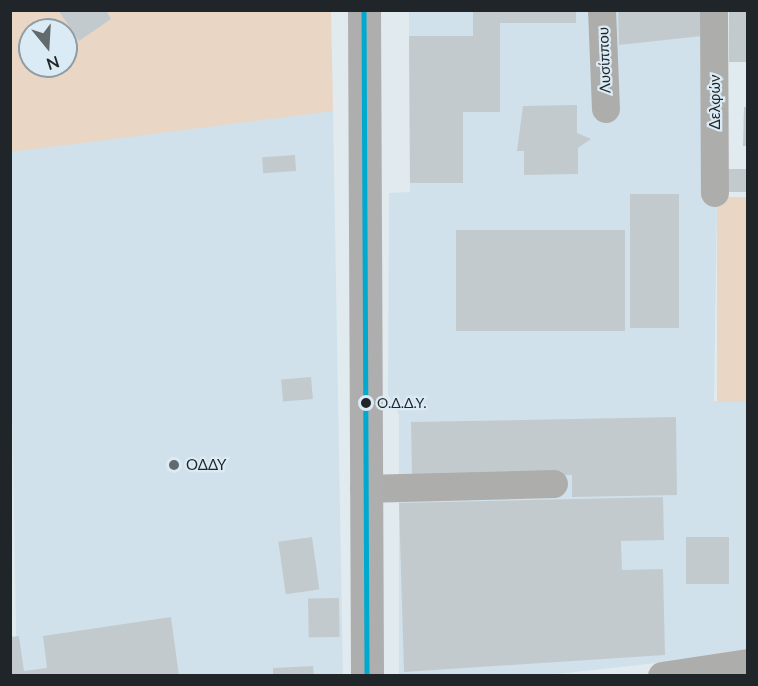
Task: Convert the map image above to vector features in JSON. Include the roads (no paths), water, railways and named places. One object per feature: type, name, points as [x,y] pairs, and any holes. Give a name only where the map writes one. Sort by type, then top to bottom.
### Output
[{"type":"main road","points":[[364,10],[364,489],[367,675]]},
{"type":"street","name":"Λυσίππου","points":[[602,10],[606,110]]},
{"type":"street","name":"Δελφών","points":[[714,10],[715,193]]},
{"type":"street","points":[[364,489],[554,484]]},
{"type":"street","points":[[662,675],[747,663]]},
{"type":"place","name":"Ο.Δ.Δ.Υ.","points":[[366,403]]},
{"type":"place","name":"ΟΔΔΥ","points":[[174,465]]}]
